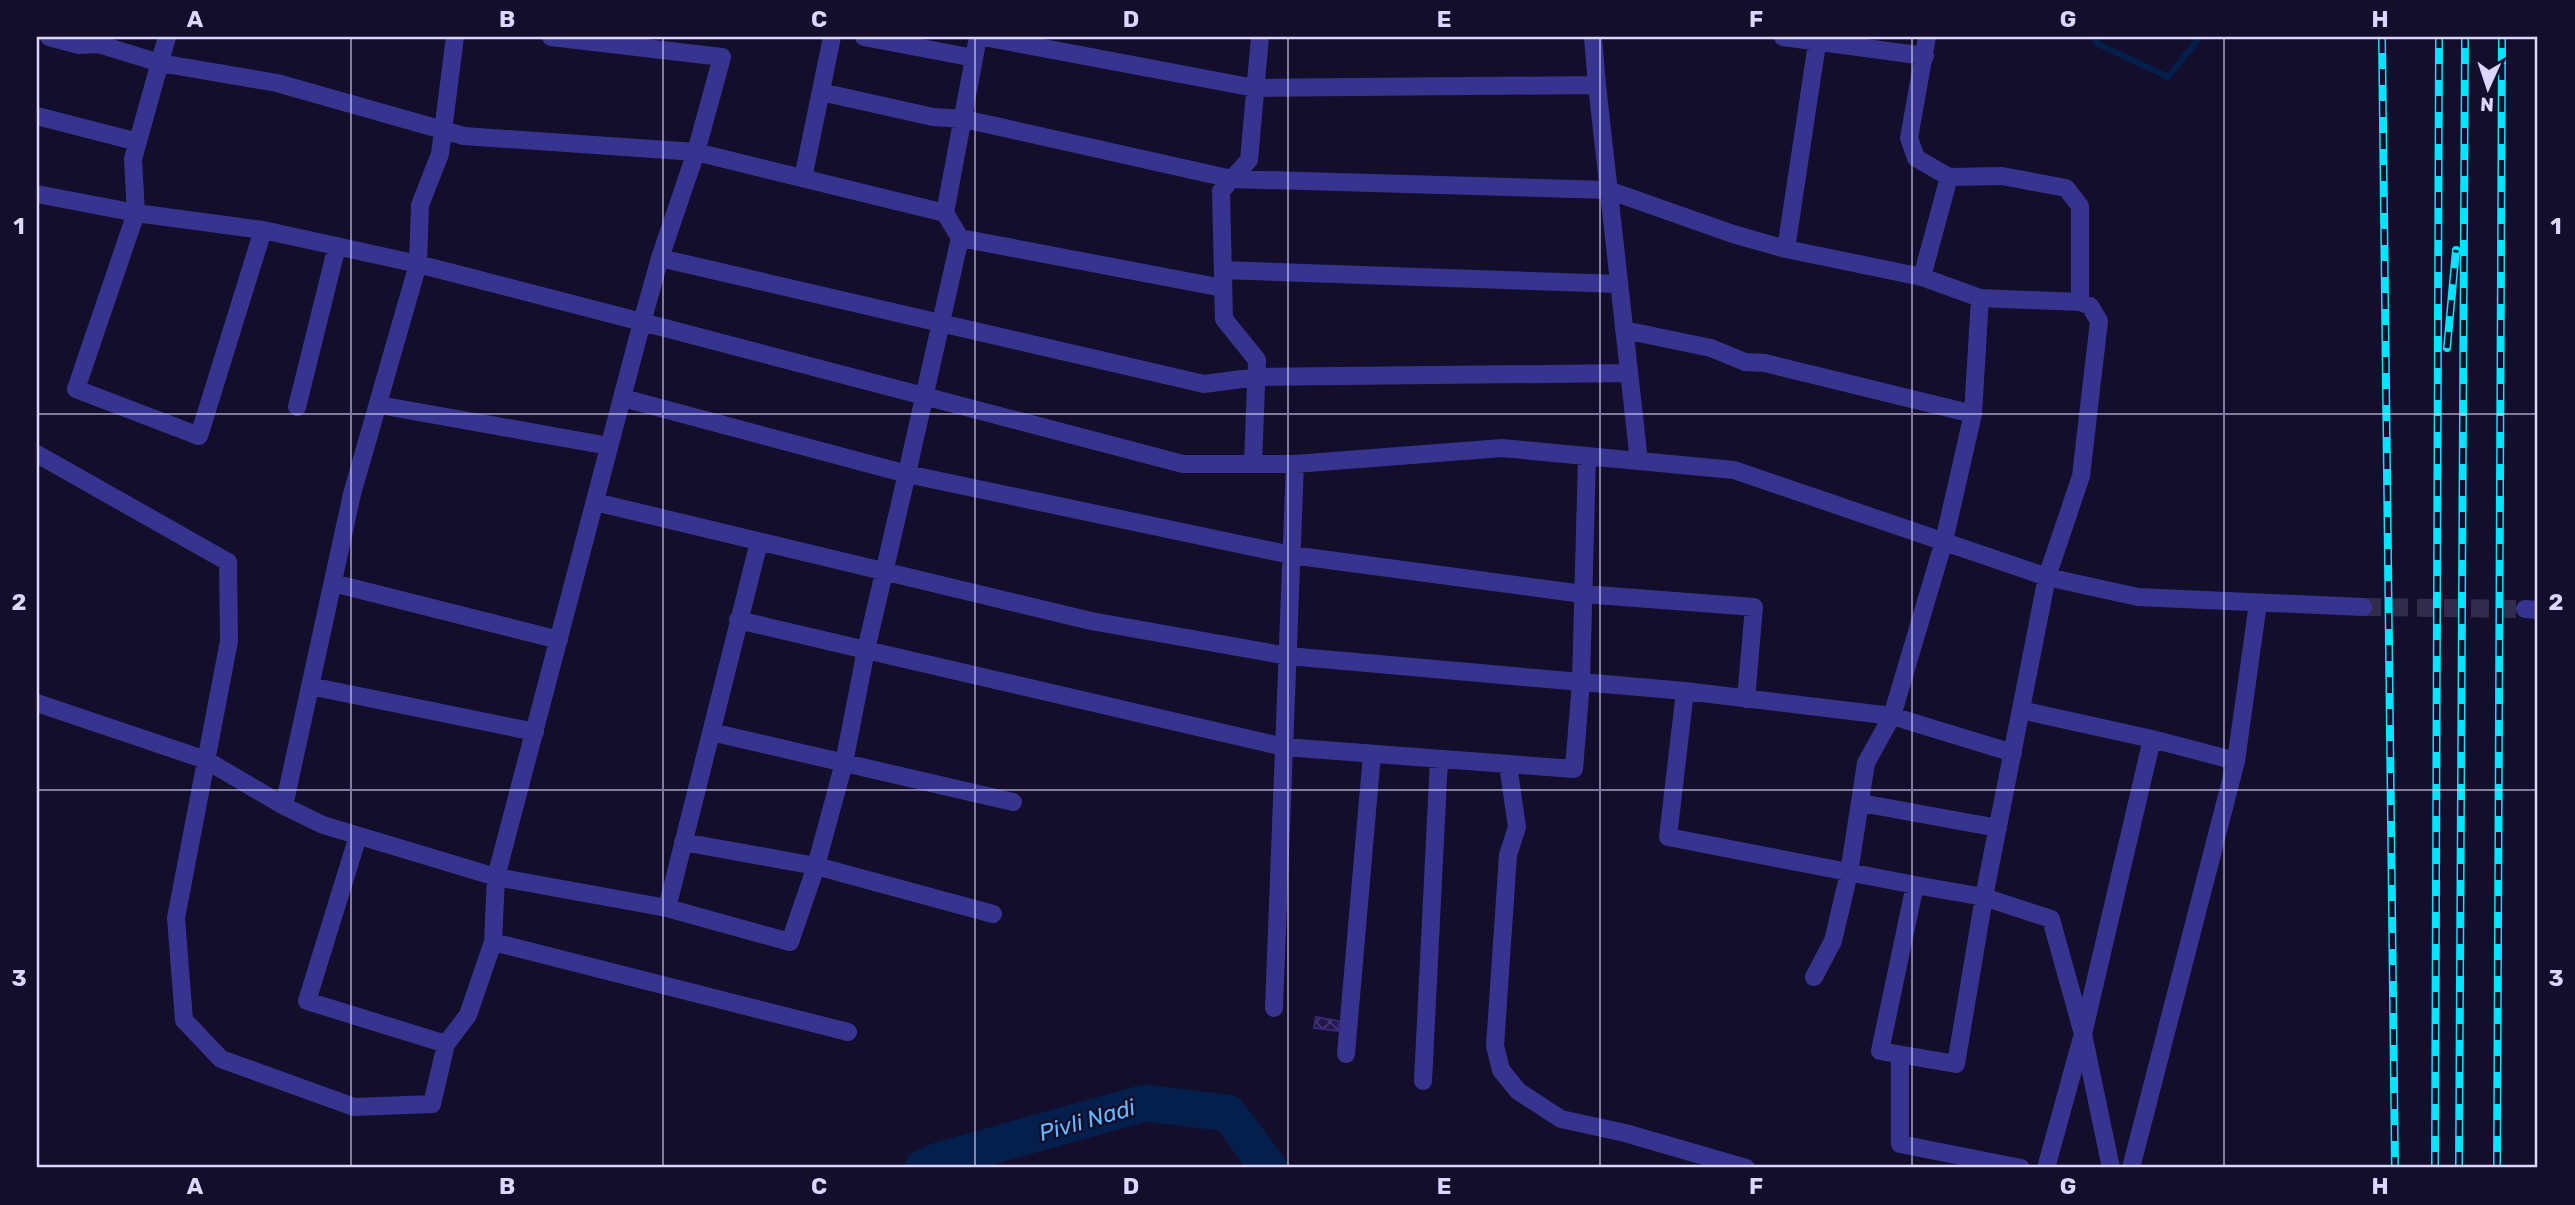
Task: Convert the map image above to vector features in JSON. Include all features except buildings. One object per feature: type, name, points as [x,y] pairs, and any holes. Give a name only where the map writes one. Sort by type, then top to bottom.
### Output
[{"type":"street","points":[[49,37],[79,45],[98,44],[160,63],[277,83],[464,136],[696,152],[945,213]]},
{"type":"street","points":[[167,37],[133,159],[136,213],[76,389],[199,436],[263,230]]},
{"type":"street","points":[[284,806],[352,494],[418,264],[420,205],[440,154],[455,37]]},
{"type":"street","points":[[37,454],[228,562],[229,641],[176,918],[184,1020],[221,1059],[354,1107],[432,1104],[446,1044],[468,1015],[493,942],[496,877],[642,322],[660,258],[696,152],[722,57],[646,43],[551,37]]},
{"type":"street","points":[[803,178],[832,37]]},
{"type":"street","points":[[864,37],[974,58]]},
{"type":"street","points":[[37,703],[206,760],[284,806],[323,825],[496,877],[667,908],[790,942],[816,866],[844,763],[866,650],[960,238],[945,213],[978,37]]},
{"type":"street","points":[[984,37],[1255,89],[1597,85]]},
{"type":"street","points":[[1253,464],[1257,360],[1224,319],[1222,191],[1249,160],[1260,37]]},
{"type":"street","points":[[1593,37],[1639,461]]},
{"type":"street","points":[[1783,37],[1818,38],[1925,56]]},
{"type":"street","points":[[1927,37],[1909,138],[1916,158],[1949,177],[2002,176],[2066,188],[2080,205],[2080,302]]},
{"type":"street","points":[[1786,249],[1818,38]]},
{"type":"street","points":[[821,92],[933,117],[964,119],[1232,179],[1608,190],[1733,234],[1786,249],[1922,277],[1980,298],[2080,302],[2090,306],[2099,321],[2081,475],[2048,577],[1984,897],[1956,1063],[1880,1051],[1915,885]]},
{"type":"street","points":[[37,116],[138,142]]},
{"type":"street","points":[[1922,277],[1949,177]]},
{"type":"street","points":[[37,194],[136,213],[263,230],[418,264],[1183,464],[1295,464],[1502,447],[1734,471],[2048,577],[2138,597],[2363,607]]},
{"type":"street","points":[[960,238],[1223,279],[1619,284]]},
{"type":"street","points":[[298,407],[337,246]]},
{"type":"street","points":[[660,258],[1204,384],[1257,377],[1629,373]]},
{"type":"street","points":[[1814,977],[1833,941],[1849,873],[1866,762],[1892,716],[1944,541],[1972,414],[1980,298]]},
{"type":"street","points":[[1624,330],[1711,348],[1745,362],[1765,363],[1972,414]]},
{"type":"street","points":[[623,398],[907,474],[1292,555],[1583,594],[1754,607],[1746,699]]},
{"type":"street","points":[[379,405],[609,446]]},
{"type":"street","points":[[738,620],[1284,747],[1574,769],[1581,682],[1587,456]]},
{"type":"street","points":[[1274,1008],[1295,464]]},
{"type":"street","points":[[595,502],[1091,621],[1288,656],[1685,691],[1892,716],[2012,753]]},
{"type":"street","points":[[667,908],[759,542]]},
{"type":"street","points":[[333,583],[559,640]]},
{"type":"street","points":[[2131,1168],[2236,761],[2258,603]]},
{"type":"street","points":[[310,686],[535,732]]},
{"type":"street","points":[[1685,691],[1668,837],[1984,897],[2051,919],[2083,1034],[2111,1168]]},
{"type":"street","points":[[2021,710],[2236,761]]},
{"type":"street","points":[[711,732],[1013,802]]},
{"type":"street","points":[[2046,1168],[2083,1034],[2152,739]]},
{"type":"street","points":[[1346,1054],[1372,754]]},
{"type":"street","points":[[1423,1081],[1440,759]]},
{"type":"street","points":[[1508,765],[1517,827],[1508,855],[1495,1046],[1501,1070],[1518,1091],[1561,1119],[1625,1133],[1745,1168]]},
{"type":"street","points":[[1861,803],[1998,828]]},
{"type":"street","points":[[358,835],[307,1001],[446,1044]]},
{"type":"street","points":[[683,842],[816,866],[993,914]]},
{"type":"street","points":[[493,942],[848,1032]]},
{"type":"street","points":[[1900,1055],[1900,1144],[2021,1168]]},
{"type":"waterway","points":[[2097,37],[2096,43],[2168,77],[2200,37]]},
{"type":"waterway","name":"Pivli Nadi","points":[[923,1168],[941,1160],[1145,1103],[1228,1113],[1269,1168]]},
{"type":"tunnel","points":[[2363,607],[2525,609]]},
{"type":"railway","points":[[2382,37],[2395,1168]]},
{"type":"railway","points":[[2435,1168],[2439,37]]},
{"type":"railway","points":[[2459,1168],[2465,37]]},
{"type":"railway","points":[[2497,1168],[2502,37]]},
{"type":"railway","points":[[2447,348],[2456,250]]}]
